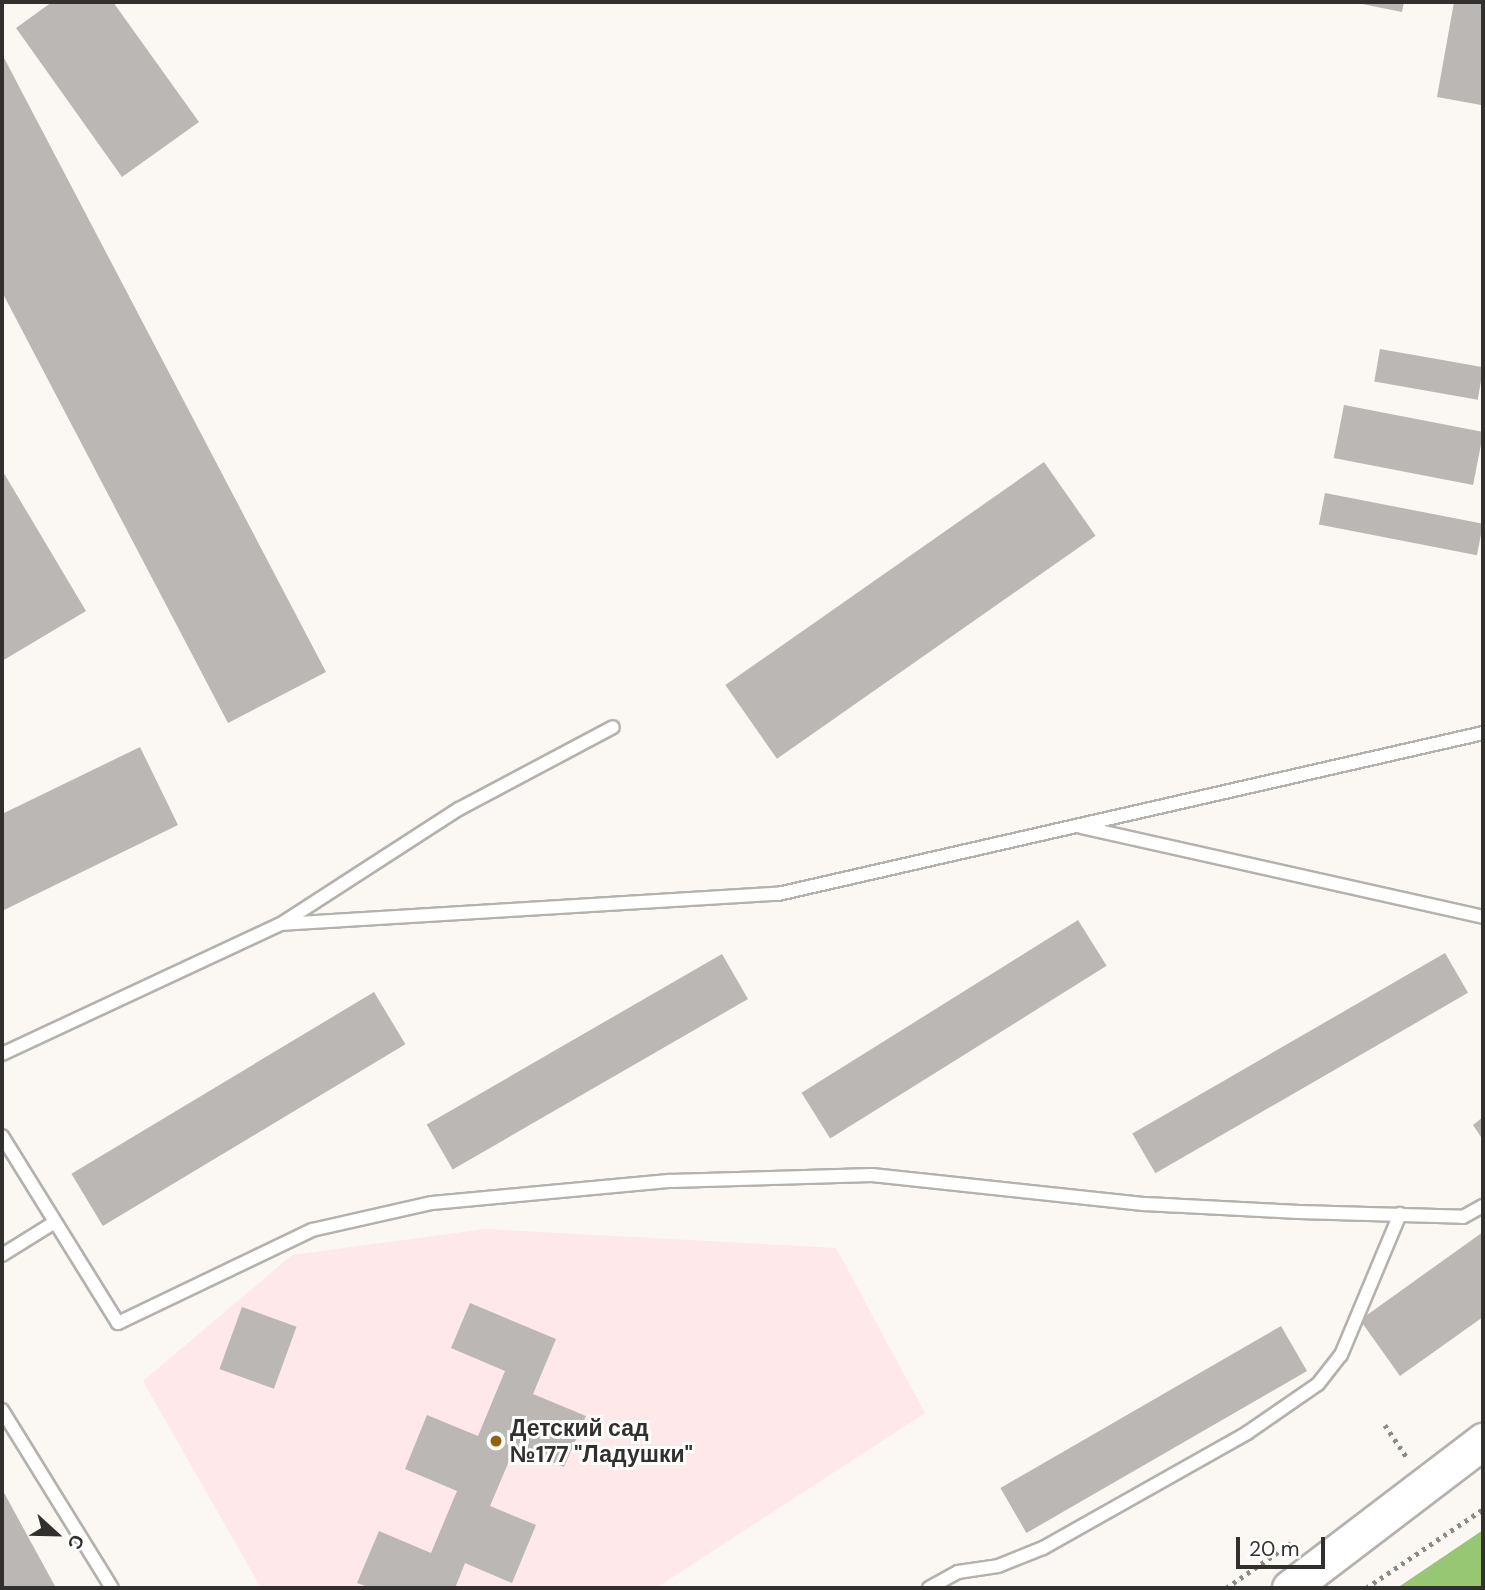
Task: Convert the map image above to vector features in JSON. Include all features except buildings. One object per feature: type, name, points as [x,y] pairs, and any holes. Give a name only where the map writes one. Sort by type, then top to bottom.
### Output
[{"type":"street","points":[[1290,1588],[1483,1441]]},
{"type":"lane","points":[[2,1054],[281,924],[459,809],[613,727]]},
{"type":"lane","points":[[281,924],[778,894],[1483,733]]},
{"type":"lane","points":[[1076,826],[1483,917]]},
{"type":"lane","points":[[2,1136],[118,1323],[312,1230],[432,1203],[671,1181],[872,1175],[1145,1204],[1462,1217],[1483,1206]]},
{"type":"lane","points":[[929,1588],[958,1572],[998,1566],[1043,1548],[1247,1433],[1318,1384],[1341,1355],[1400,1214]]},
{"type":"lane","points":[[2,1255],[55,1222]]},
{"type":"lane","points":[[2,1410],[112,1588]]},
{"type":"path","points":[[1385,1425],[1410,1461]]},
{"type":"path","points":[[1366,1588],[1483,1509]]},
{"type":"shaded area","points":[[485,1229],[836,1248],[925,1413],[656,1588],[261,1588],[143,1381],[292,1255]]},
{"type":"green space","points":[[1483,1530],[1483,1588],[1397,1588]]},
{"type":"place","name":"Детский сад №177 \"Ладушки\"","points":[[496,1441]]}]
